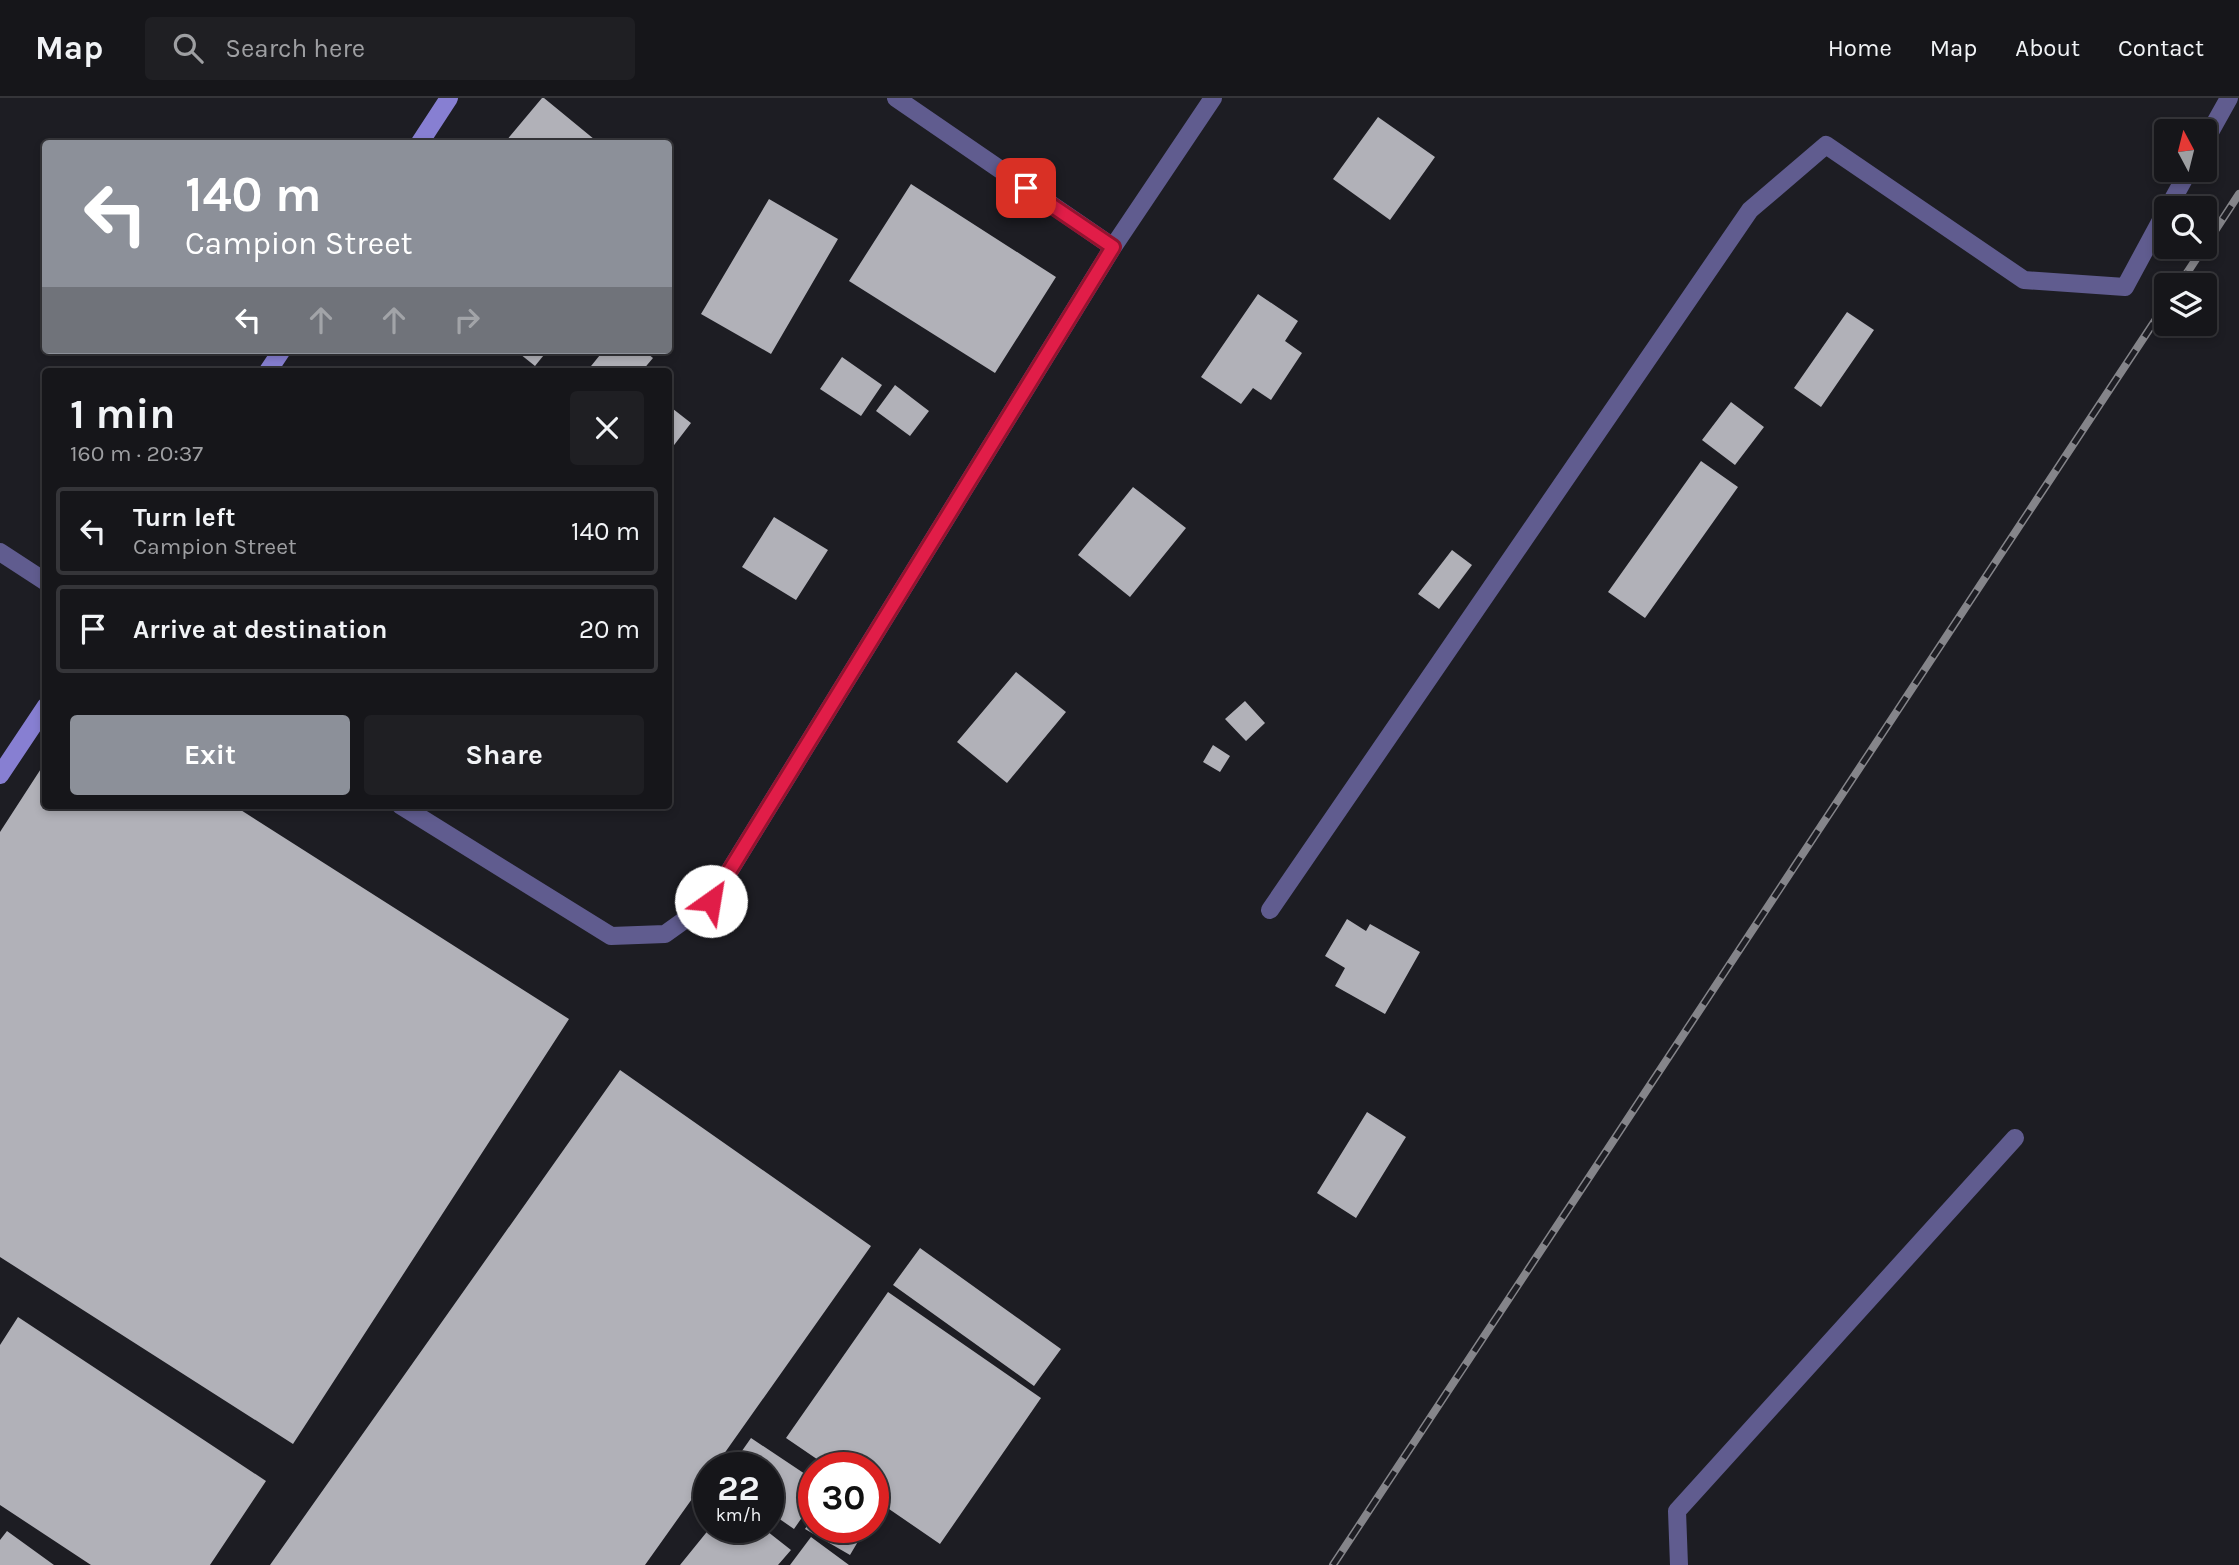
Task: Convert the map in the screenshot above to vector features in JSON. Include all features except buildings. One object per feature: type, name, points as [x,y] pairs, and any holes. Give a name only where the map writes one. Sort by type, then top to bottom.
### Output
[{"type":"street","points":[[422,140],[449,98]]},
{"type":"street","points":[[896,98],[1113,247]]},
{"type":"street","points":[[406,809],[611,936],[665,934],[711,901],[1113,247],[1213,98]]},
{"type":"street","points":[[2217,120],[2229,98]]},
{"type":"street","points":[[1270,910],[1750,211],[1826,145],[2024,280],[2124,287],[2154,233]]},
{"type":"street","points":[[0,552],[42,579]]},
{"type":"street","points":[[0,775],[42,712]]},
{"type":"street","points":[[1679,1565],[1677,1511],[2015,1138]]},
{"type":"railway","points":[[2217,228],[2239,194]]},
{"type":"railway","points":[[2187,273],[2196,259]]},
{"type":"railway","points":[[1333,1565],[2154,322]]},
{"type":"route","points":[[711,901],[1113,247],[1026,188]]}]
